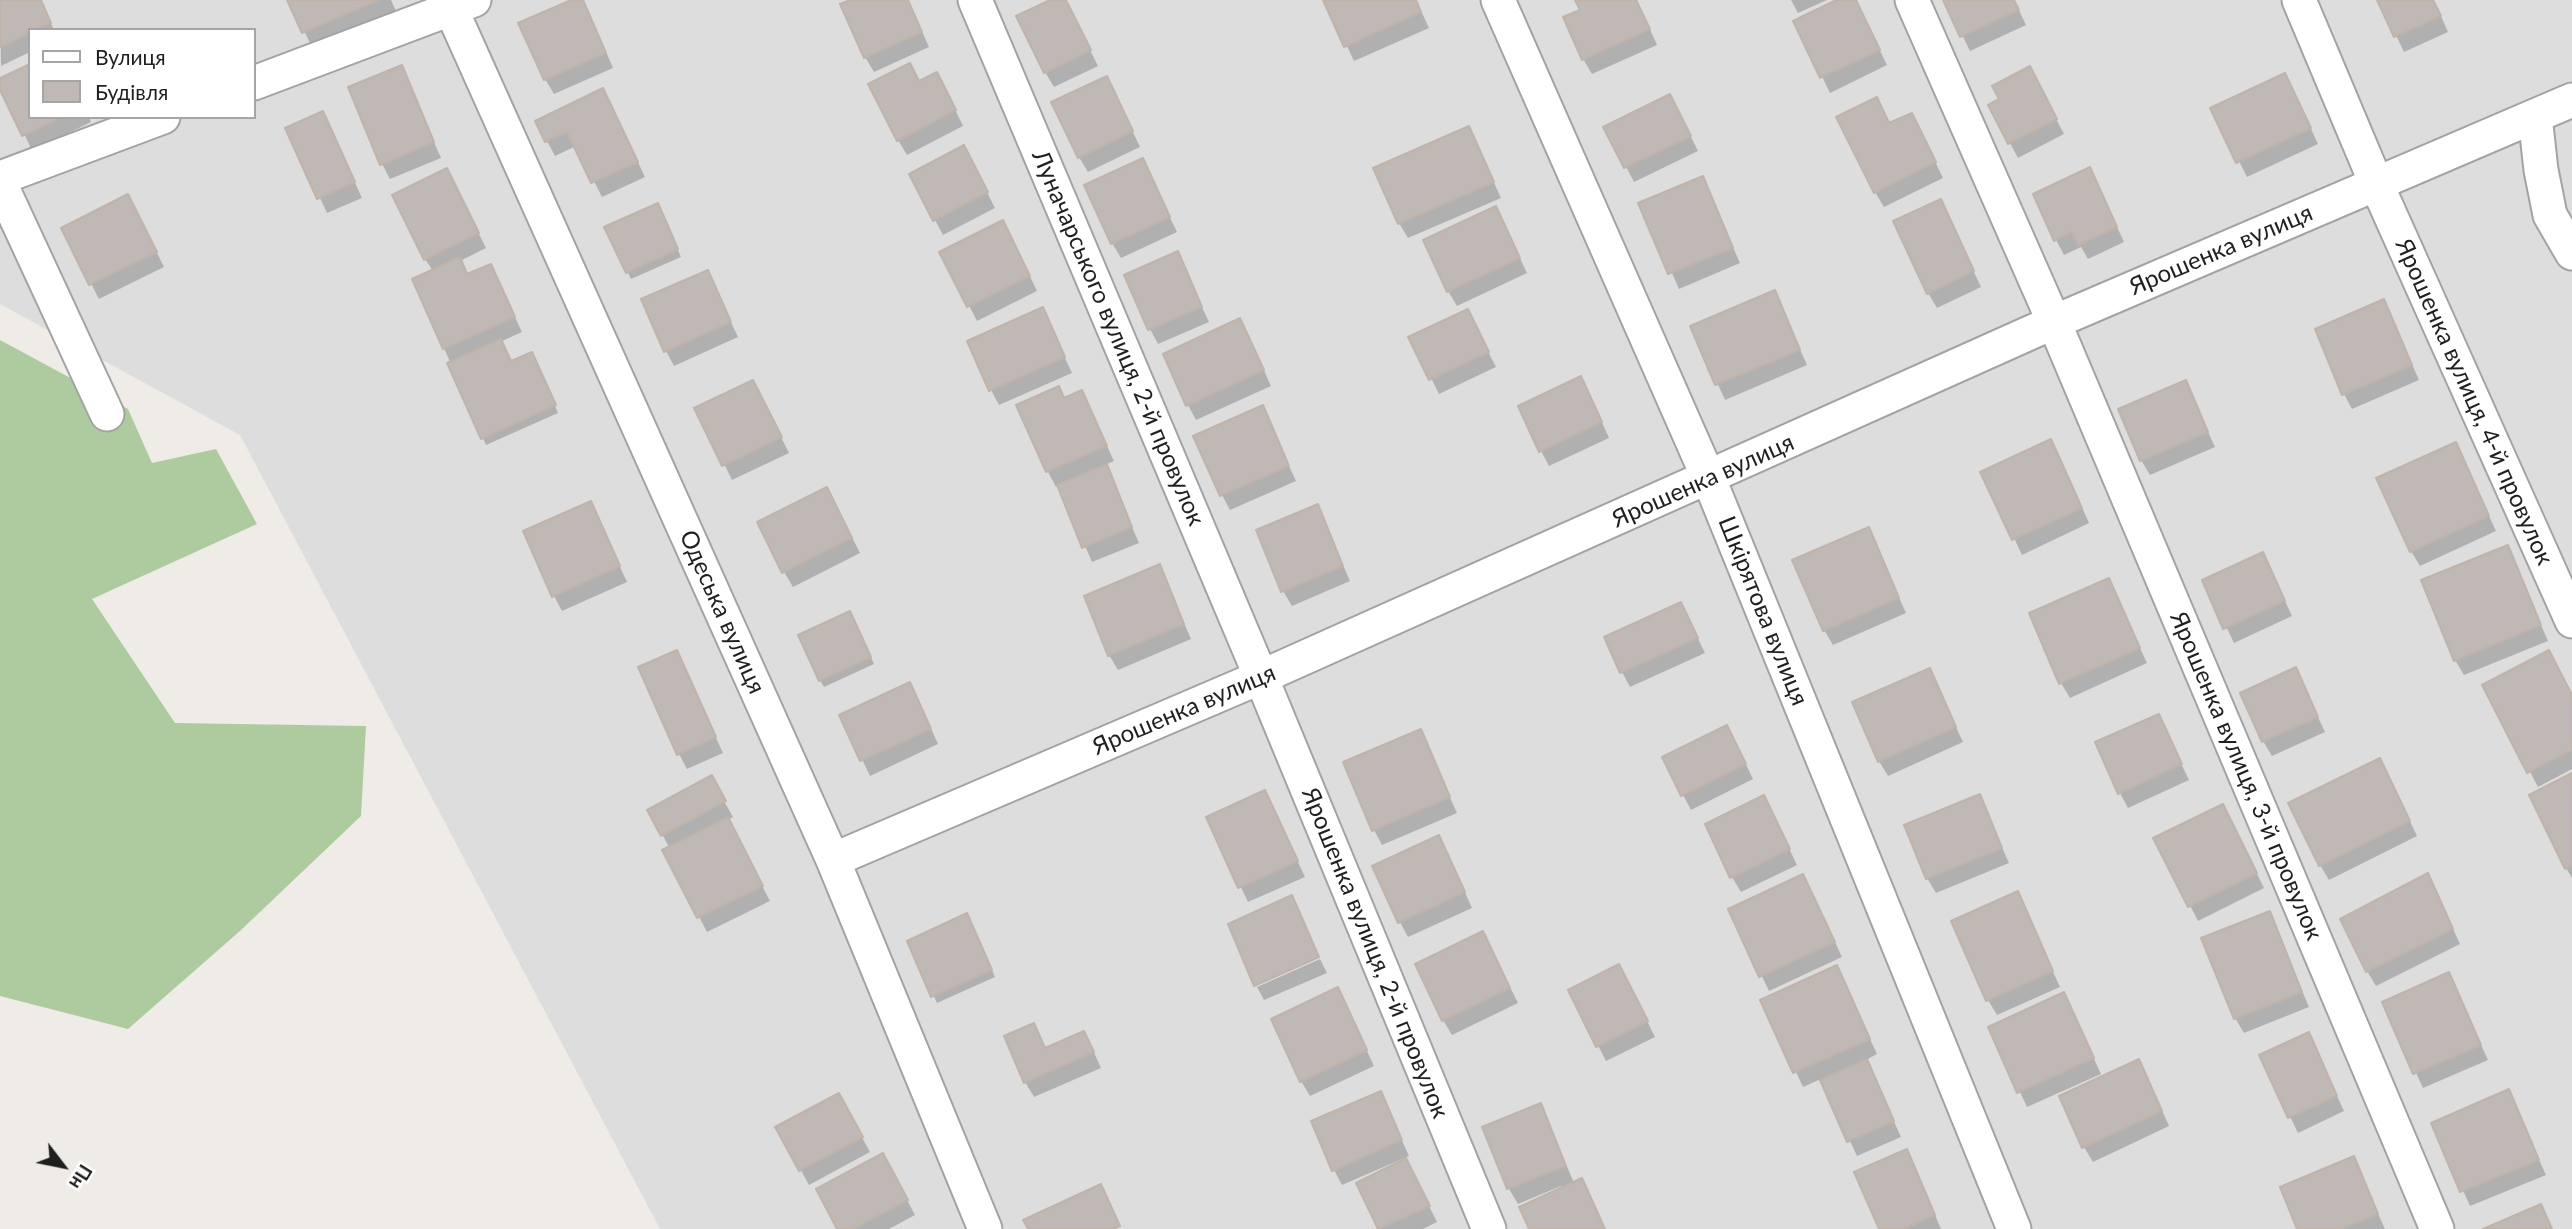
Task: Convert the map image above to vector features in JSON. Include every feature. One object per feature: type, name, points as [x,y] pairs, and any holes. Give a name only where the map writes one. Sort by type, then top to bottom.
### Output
[{"type":"street","name":"Луначарського вулиця, 2-й провулок","points":[[975,0],[1261,677]]},
{"type":"street","name":"Шкірятова вулиця","points":[[1498,0],[1709,479],[2014,1229]]},
{"type":"street","name":"Ярошенка вулиця, 3-й провулок","points":[[1912,0],[2054,322],[2437,1229]]},
{"type":"street","name":"Ярошенка вулиця, 4-й провулок","points":[[2299,0],[2376,183],[2572,621]]},
{"type":"street","points":[[256,82],[457,3]]},
{"type":"street","name":"Одеська вулиця","points":[[457,3],[833,860],[985,1229]]},
{"type":"street","name":"Ярошенка вулиця","points":[[833,860],[1261,677],[1709,479],[2054,322],[2572,100]]},
{"type":"street","points":[[2535,116],[2541,170],[2550,215],[2572,253]]},
{"type":"street","points":[[107,414],[0,181],[158,119]]},
{"type":"street","name":"Ярошенка вулиця, 2-й провулок","points":[[1261,677],[1489,1229]]},
{"type":"shaded area","points":[[0,0],[2572,0],[2572,1229],[660,1229],[240,435],[0,304]]},
{"type":"green space","points":[[0,340],[128,409],[152,463],[216,449],[257,524],[92,599],[175,723],[366,726],[361,816],[240,931],[128,1029],[0,996]]},
{"type":"building","points":[[0,0],[41,0],[51,23],[28,28],[28,34],[0,47]]},
{"type":"building","points":[[287,0],[378,0],[302,33]]},
{"type":"building","points":[[571,0],[583,0],[606,53],[544,80],[518,23]]},
{"type":"building","points":[[850,0],[908,0],[922,32],[864,58],[840,4]]},
{"type":"building","points":[[1050,0],[1066,0],[1091,50],[1044,73],[1016,16]]},
{"type":"building","points":[[1323,0],[1416,0],[1421,12],[1344,47]]},
{"type":"building","points":[[1575,0],[1636,0],[1650,29],[1582,60],[1563,17],[1580,10]]},
{"type":"building","points":[[1836,0],[1856,0],[1880,50],[1820,78],[1793,21]]},
{"type":"building","points":[[1943,0],[2014,0],[2019,10],[1960,37]]},
{"type":"building","points":[[2377,0],[2433,0],[2441,16],[2394,37]]},
{"type":"building","points":[[910,63],[919,81],[937,72],[956,110],[897,141],[868,84]]},
{"type":"building","points":[[28,65],[28,119],[58,119],[22,136],[0,90],[0,78]]},
{"type":"building","points":[[402,65],[434,142],[380,165],[348,87]]},
{"type":"building","points":[[2030,66],[2057,119],[2008,144],[1988,105],[1999,99],[1992,86]]},
{"type":"building","points":[[2285,73],[2311,128],[2236,163],[2210,108]]},
{"type":"building","points":[[1107,76],[1133,131],[1078,158],[1051,102]]},
{"type":"building","points":[[603,88],[638,162],[591,183],[567,132],[545,142],[535,121]]},
{"type":"building","points":[[1670,94],[1691,136],[1624,168],[1603,127]]},
{"type":"building","points":[[1877,97],[1889,123],[1912,113],[1936,162],[1874,193],[1836,117]]},
{"type":"building","points":[[323,111],[355,182],[317,199],[285,128]]},
{"type":"building","points":[[1469,126],[1494,182],[1398,224],[1373,168]]},
{"type":"building","points":[[964,145],[988,192],[933,221],[909,174]]},
{"type":"building","points":[[1143,158],[1170,217],[1111,244],[1084,185]]},
{"type":"building","points":[[2090,167],[2117,227],[2078,245],[2072,232],[2054,241],[2033,194]]},
{"type":"building","points":[[447,168],[479,233],[424,260],[392,195]]},
{"type":"building","points":[[1703,176],[1733,248],[1668,274],[1638,203]]},
{"type":"building","points":[[128,194],[157,252],[89,285],[61,228]]},
{"type":"building","points":[[1941,199],[1974,271],[1927,294],[1893,221]]},
{"type":"building","points":[[658,203],[678,249],[626,273],[604,227]]},
{"type":"building","points":[[1496,206],[1520,258],[1447,292],[1423,240]]},
{"type":"building","points":[[1003,220],[1030,276],[967,307],[939,252]]},
{"type":"building","points":[[1178,251],[1202,307],[1148,330],[1124,275]]},
{"type":"building","points":[[460,257],[467,274],[491,264],[515,317],[443,349],[412,279]]},
{"type":"building","points":[[708,270],[731,322],[664,352],[641,299]]},
{"type":"building","points":[[1775,290],[1800,350],[1715,385],[1690,326]]},
{"type":"building","points":[[2384,299],[2412,365],[2342,395],[2315,329]]},
{"type":"building","points":[[1043,307],[1065,357],[989,391],[967,341]]},
{"type":"building","points":[[1468,309],[1489,352],[1429,380],[1408,337]]},
{"type":"building","points":[[1240,318],[1264,370],[1186,406],[1163,354]]},
{"type":"building","points":[[501,339],[511,361],[532,352],[556,405],[481,439],[447,363]]},
{"type":"building","points":[[1581,376],[1602,422],[1539,452],[1518,406]]},
{"type":"building","points":[[753,380],[782,437],[722,466],[694,408]]},
{"type":"building","points":[[2186,380],[2208,432],[2140,461],[2118,409]]},
{"type":"building","points":[[1059,386],[1064,398],[1082,390],[1107,446],[1046,472],[1016,405]]},
{"type":"building","points":[[1263,405],[1289,466],[1220,496],[1193,436]]},
{"type":"building","points":[[2051,439],[2082,508],[2012,540],[1980,472]]},
{"type":"building","points":[[2456,442],[2489,516],[2410,552],[2376,478]]},
{"type":"building","points":[[1107,464],[1132,527],[1082,548],[1057,485]]},
{"type":"building","points":[[827,487],[852,538],[782,573],[757,522]]},
{"type":"building","points":[[591,501],[620,566],[552,597],[523,531]]},
{"type":"building","points":[[1318,504],[1343,566],[1281,592],[1256,530]]},
{"type":"building","points":[[1869,527],[1899,598],[1823,631],[1792,560]]},
{"type":"building","points":[[2508,545],[2541,625],[2454,661],[2421,580]]},
{"type":"building","points":[[2263,552],[2285,601],[2223,629],[2202,580]]},
{"type":"building","points":[[1160,564],[1184,624],[1108,656],[1084,596]]},
{"type":"building","points":[[2109,578],[2140,648],[2059,684],[2029,613]]},
{"type":"building","points":[[1681,602],[1698,638],[1620,673],[1604,637]]},
{"type":"building","points":[[850,611],[871,657],[819,681],[798,635]]},
{"type":"building","points":[[677,650],[716,737],[677,755],[638,667]]},
{"type":"building","points":[[2549,650],[2572,695],[2572,750],[2527,773],[2482,685]]},
{"type":"building","points":[[2296,667],[2318,717],[2262,742],[2240,693]]},
{"type":"building","points":[[1930,668],[1956,727],[1878,762],[1852,702]]},
{"type":"building","points":[[910,682],[931,729],[860,761],[839,715]]},
{"type":"building","points":[[2159,714],[2182,764],[2118,794],[2095,742]]},
{"type":"building","points":[[1727,725],[1746,764],[1681,796],[1662,757]]},
{"type":"building","points":[[1421,729],[1450,797],[1372,831],[1343,762]]},
{"type":"building","points":[[2380,758],[2410,821],[2319,866],[2288,803]]},
{"type":"building","points":[[2572,773],[2572,865],[2565,869],[2529,795]]},
{"type":"building","points":[[712,775],[726,801],[661,836],[647,810]]},
{"type":"building","points":[[1265,790],[1298,861],[1238,888],[1206,817]]},
{"type":"building","points":[[1980,794],[2002,848],[1926,879],[1904,825]]},
{"type":"building","points":[[1764,795],[1790,849],[1730,878],[1705,824]]},
{"type":"building","points":[[2223,804],[2257,873],[2188,907],[2153,838]]},
{"type":"building","points":[[728,817],[763,886],[697,918],[662,850]]},
{"type":"building","points":[[1439,835],[1465,892],[1398,923],[1372,866]]},
{"type":"building","points":[[2428,873],[2453,929],[2366,972],[2340,919]]},
{"type":"building","points":[[1803,874],[1835,942],[1759,977],[1728,909]]},
{"type":"building","points":[[2018,891],[2053,971],[1986,1001],[1951,921]]},
{"type":"building","points":[[1292,895],[1319,957],[1254,986],[1228,924]]},
{"type":"building","points":[[2270,911],[2302,992],[2234,1019],[2201,938]]},
{"type":"building","points":[[967,913],[992,970],[931,997],[907,941]]},
{"type":"building","points":[[1483,931],[1510,988],[1442,1021],[1415,964]]},
{"type":"building","points":[[1619,964],[1648,1021],[1596,1047],[1568,990]]},
{"type":"building","points":[[1837,965],[1870,1039],[1793,1073],[1760,1000]]},
{"type":"building","points":[[2449,972],[2481,1045],[2413,1074],[2382,1002]]},
{"type":"building","points":[[1338,987],[1367,1050],[1300,1082],[1271,1019]]},
{"type":"building","points":[[2064,992],[2094,1058],[2017,1093],[1988,1027]]},
{"type":"building","points":[[1034,1023],[1045,1048],[1084,1031],[1094,1052],[1024,1083],[1004,1036]]},
{"type":"building","points":[[2309,1032],[2337,1096],[2288,1118],[2259,1055]]},
{"type":"building","points":[[1867,1059],[1894,1121],[1847,1142],[1820,1080]]},
{"type":"building","points":[[2139,1059],[2162,1111],[2082,1148],[2059,1096]]},
{"type":"building","points":[[2509,1089],[2539,1160],[2460,1192],[2431,1123]]},
{"type":"building","points":[[1381,1091],[1402,1140],[1332,1171],[1311,1121]]},
{"type":"building","points":[[839,1093],[863,1137],[799,1171],[775,1127]]},
{"type":"building","points":[[1541,1103],[1566,1166],[1507,1189],[1482,1127]]},
{"type":"building","points":[[1907,1149],[1935,1215],[1903,1229],[1879,1229],[1854,1172]]},
{"type":"building","points":[[883,1153],[908,1200],[853,1229],[837,1229],[816,1189]]},
{"type":"building","points":[[2354,1156],[2378,1214],[2341,1229],[2297,1229],[2280,1187]]},
{"type":"building","points":[[1406,1158],[1430,1206],[1378,1229],[1356,1183]]},
{"type":"building","points":[[1582,1178],[1605,1229],[1529,1229],[1519,1207]]},
{"type":"building","points":[[1101,1184],[1120,1226],[1114,1229],[1028,1229],[1023,1220]]},
{"type":"building","points":[[2541,1204],[2552,1229],[2483,1229]]}]
